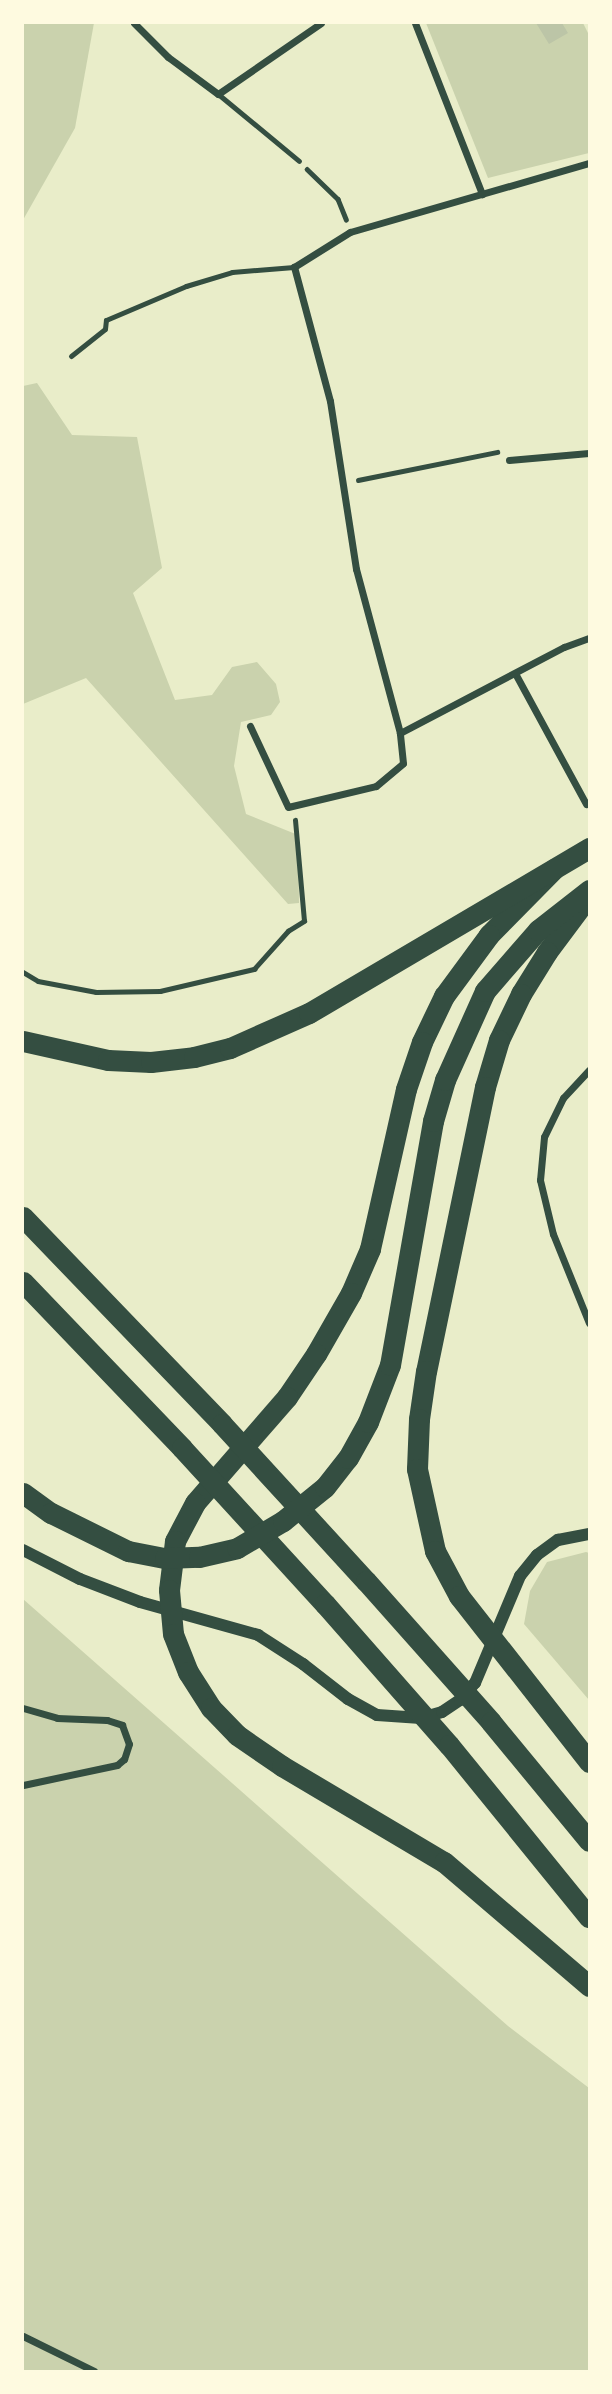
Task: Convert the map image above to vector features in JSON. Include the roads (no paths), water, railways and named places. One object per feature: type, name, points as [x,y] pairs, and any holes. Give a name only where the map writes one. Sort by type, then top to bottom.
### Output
[{"type":"highway","points":[[23,1041],[67,1053],[141,1062],[194,1058],[230,1048],[309,1013],[589,848]]},
{"type":"highway","points":[[554,869],[489,935],[444,996],[422,1042],[406,1089],[369,1249],[351,1293],[316,1354],[287,1397],[195,1503],[174,1541],[169,1590],[173,1634],[188,1672],[211,1708],[237,1735],[282,1766],[444,1863],[589,1986]]},
{"type":"highway","points":[[23,1493],[51,1513],[128,1551],[165,1558],[199,1557],[237,1548],[283,1521],[325,1487],[348,1458],[368,1422],[390,1364],[433,1121],[445,1080],[485,990],[538,930],[589,890]]},
{"type":"highway","points":[[589,896],[547,952],[505,1029],[485,1087],[426,1371],[419,1419],[417,1469],[435,1551],[459,1596],[509,1664],[589,1762]]},
{"type":"highway","points":[[23,1217],[222,1424],[491,1721],[589,1841]]},
{"type":"highway","points":[[23,1282],[182,1448],[449,1745],[589,1917]]},
{"type":"street","points":[[134,23],[168,57],[218,94],[321,23]]},
{"type":"street","points":[[415,23],[482,194]]},
{"type":"street","points":[[250,726],[288,807],[376,786],[403,764],[400,733],[356,569],[330,401],[294,267],[350,232],[589,163]]},
{"type":"street","points":[[509,460],[589,453]]},
{"type":"street","points":[[400,733],[516,675],[564,647],[589,638]]},
{"type":"street","points":[[516,675],[586,804]]},
{"type":"street","points":[[589,1070],[562,1098],[544,1137],[540,1180],[553,1234],[589,1324]]},
{"type":"street","points":[[23,1550],[80,1578],[141,1602],[258,1635],[303,1664],[348,1699],[377,1714],[421,1718],[442,1712],[460,1700],[475,1683],[516,1585],[537,1555],[558,1540],[589,1534]]},
{"type":"street","points":[[23,1708],[57,1718],[107,1720],[122,1725],[129,1744],[124,1759],[117,1765],[23,1784]]},
{"type":"street","points":[[23,2336],[94,2371]]},
{"type":"lane","points":[[218,94],[299,161]]},
{"type":"lane","points":[[71,356],[105,329],[106,320],[186,286],[232,272],[294,267]]}]
